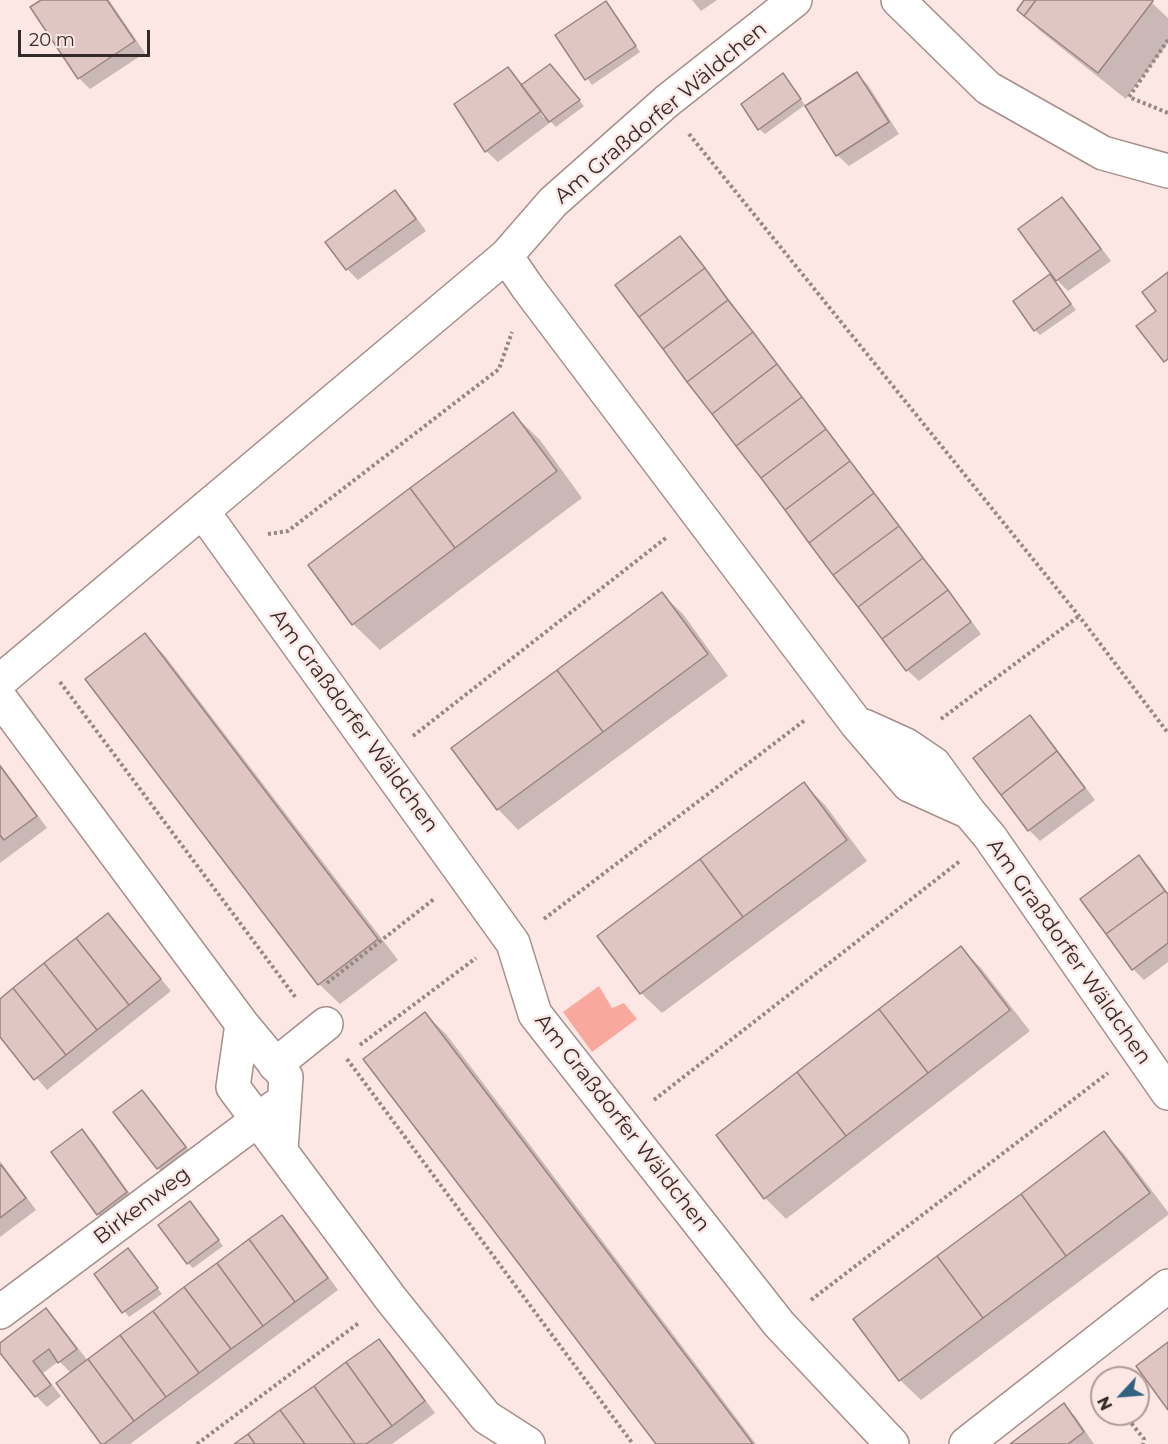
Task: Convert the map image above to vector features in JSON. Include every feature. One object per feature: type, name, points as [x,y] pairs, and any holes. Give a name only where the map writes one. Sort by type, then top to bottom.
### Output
[{"type":"street","name":"Am Graßdorfer Wäldchen","points":[[0,681],[506,256],[553,202],[667,101],[795,0]]},
{"type":"street","points":[[898,0],[988,88],[1103,153],[1168,171]]},
{"type":"street","name":"Am Graßdorfer Wäldchen","points":[[506,256],[856,723],[909,785],[969,812]]},
{"type":"street","name":"Am Graßdorfer Wäldchen","points":[[203,512],[509,939],[535,1014],[779,1324],[892,1444]]},
{"type":"street","points":[[0,698],[242,1024],[285,1077],[281,1150]]},
{"type":"street","name":"Am Graßdorfer Wäldchen","points":[[856,723],[906,745],[934,764],[990,837],[1168,1093]]},
{"type":"street","points":[[242,1024],[233,1087],[391,1299],[486,1417],[528,1444]]},
{"type":"street","points":[[275,1065],[326,1024]]},
{"type":"street","name":"Birkenweg","points":[[0,1312],[284,1100]]},
{"type":"street","points":[[966,1444],[1168,1286]]},
{"type":"path","points":[[1168,40],[1130,97],[1168,113]]},
{"type":"path","points":[[687,132],[1079,616],[1168,733]]},
{"type":"path","points":[[225,540],[288,531],[499,369],[513,327]]},
{"type":"path","points":[[382,760],[698,513]]},
{"type":"path","points":[[906,745],[1079,616]]},
{"type":"path","points":[[56,677],[300,1004]]},
{"type":"path","points":[[359,1046],[509,939],[837,696]]},
{"type":"path","points":[[622,1125],[990,837]]},
{"type":"path","points":[[327,983],[464,875]]},
{"type":"path","points":[[779,1324],[1138,1050]]},
{"type":"path","points":[[350,1053],[345,1057],[633,1444]]},
{"type":"path","points":[[197,1444],[391,1299]]},
{"type":"path","points":[[1134,1426],[1144,1439],[1143,1444]]},
{"type":"shaded area","points":[[599,986],[612,1008],[624,1003],[637,1019],[592,1052],[563,1012]]},
{"type":"building","points":[[41,0],[107,0],[135,41],[78,79],[30,7]]},
{"type":"building","points":[[1024,0],[1036,0],[1024,16],[1017,10]]},
{"type":"building","points":[[1036,0],[1153,1],[1098,73],[1024,16]]},
{"type":"building","points":[[606,1],[636,46],[585,80],[555,35]]},
{"type":"building","points":[[550,64],[580,100],[549,122],[521,85]]},
{"type":"building","points":[[508,67],[541,111],[485,152],[454,104]]},
{"type":"building","points":[[857,72],[889,122],[836,156],[805,106]]},
{"type":"building","points":[[783,73],[801,99],[758,130],[741,104]]},
{"type":"building","points":[[395,190],[416,219],[346,270],[325,242]]},
{"type":"building","points":[[1062,197],[1101,249],[1056,281],[1018,229]]},
{"type":"building","points":[[680,236],[705,268],[639,317],[615,285]]},
{"type":"building","points":[[705,268],[728,300],[663,349],[639,317]]},
{"type":"building","points":[[1168,272],[1168,359],[1164,362],[1136,326],[1156,311],[1142,292]]},
{"type":"building","points":[[1050,274],[1071,304],[1034,331],[1013,301]]},
{"type":"building","points":[[728,300],[753,332],[687,382],[663,349]]},
{"type":"building","points":[[753,332],[777,364],[712,414],[687,382]]},
{"type":"building","points":[[777,364],[802,397],[736,446],[712,414]]},
{"type":"building","points":[[802,397],[826,429],[761,478],[736,446]]},
{"type":"building","points":[[513,412],[557,471],[455,548],[410,488]]},
{"type":"building","points":[[826,429],[850,461],[785,510],[761,478]]},
{"type":"building","points":[[850,461],[874,493],[809,543],[785,510]]},
{"type":"building","points":[[410,488],[455,548],[352,625],[308,565]]},
{"type":"building","points":[[874,493],[899,526],[833,575],[809,543]]},
{"type":"building","points":[[899,526],[923,558],[858,607],[833,575]]},
{"type":"building","points":[[923,558],[948,590],[882,639],[858,607]]},
{"type":"building","points":[[948,590],[971,622],[906,671],[882,639]]},
{"type":"building","points":[[662,592],[708,654],[603,732],[557,670]]},
{"type":"building","points":[[145,633],[378,939],[318,985],[85,679]]},
{"type":"building","points":[[557,670],[603,732],[497,810],[451,748]]},
{"type":"building","points":[[1030,715],[1057,751],[1001,795],[973,758]]},
{"type":"building","points":[[1057,751],[1085,788],[1028,831],[1001,795]]},
{"type":"building","points":[[0,766],[37,816],[4,840],[0,835]]},
{"type":"building","points":[[804,782],[847,840],[743,917],[700,859]]},
{"type":"building","points":[[1139,855],[1165,891],[1106,934],[1080,899]]},
{"type":"building","points":[[700,859],[743,917],[640,994],[597,936]]},
{"type":"building","points":[[1165,891],[1168,894],[1168,943],[1132,970],[1106,934]]},
{"type":"building","points":[[108,913],[161,979],[129,1005],[76,938]]},
{"type":"building","points":[[76,938],[129,1005],[97,1030],[44,963]]},
{"type":"building","points":[[961,946],[1010,1010],[928,1073],[879,1009]]},
{"type":"building","points":[[44,963],[97,1030],[66,1055],[13,988]]},
{"type":"building","points":[[13,988],[66,1055],[34,1080],[0,1037],[0,999]]},
{"type":"building","points":[[879,1009],[928,1073],[846,1136],[797,1072]]},
{"type":"building","points":[[425,1012],[753,1444],[656,1444],[363,1059]]},
{"type":"building","points":[[797,1072],[846,1136],[764,1199],[716,1135]]},
{"type":"building","points":[[142,1090],[186,1147],[157,1169],[113,1112]]},
{"type":"building","points":[[82,1129],[127,1192],[97,1215],[51,1152]]},
{"type":"building","points":[[1104,1131],[1150,1193],[1066,1256],[1021,1194]]},
{"type":"building","points":[[0,1166],[26,1198],[0,1218]]},
{"type":"building","points":[[1021,1194],[1066,1256],[983,1318],[937,1256]]},
{"type":"building","points":[[190,1201],[219,1240],[187,1264],[158,1225]]},
{"type":"building","points":[[282,1215],[328,1278],[295,1302],[249,1239]]},
{"type":"building","points":[[249,1239],[295,1302],[263,1326],[217,1263]]},
{"type":"building","points":[[128,1248],[158,1288],[122,1313],[94,1274]]},
{"type":"building","points":[[937,1256],[983,1318],[899,1381],[853,1319]]},
{"type":"building","points":[[217,1263],[263,1326],[231,1349],[184,1287]]},
{"type":"building","points":[[184,1287],[231,1349],[199,1373],[153,1311]]},
{"type":"building","points":[[46,1308],[77,1349],[58,1363],[49,1349],[33,1361],[51,1385],[35,1397],[0,1353],[0,1343]]},
{"type":"building","points":[[153,1311],[199,1373],[166,1397],[120,1335]]},
{"type":"building","points":[[120,1335],[166,1397],[134,1421],[88,1359]]},
{"type":"building","points":[[379,1339],[425,1401],[392,1426],[346,1362]]},
{"type":"building","points":[[1168,1342],[1168,1410],[1150,1385],[1150,1366],[1136,1366]]},
{"type":"building","points":[[88,1359],[134,1421],[104,1444],[101,1444],[56,1383]]},
{"type":"building","points":[[346,1362],[392,1426],[366,1444],[355,1444],[314,1386]]},
{"type":"building","points":[[314,1386],[355,1444],[305,1444],[280,1410]]},
{"type":"building","points":[[1064,1403],[1084,1432],[1068,1444],[1010,1444]]},
{"type":"building","points":[[280,1410],[305,1444],[255,1444],[248,1434]]},
{"type":"building","points":[[248,1434],[255,1444],[234,1444]]}]
